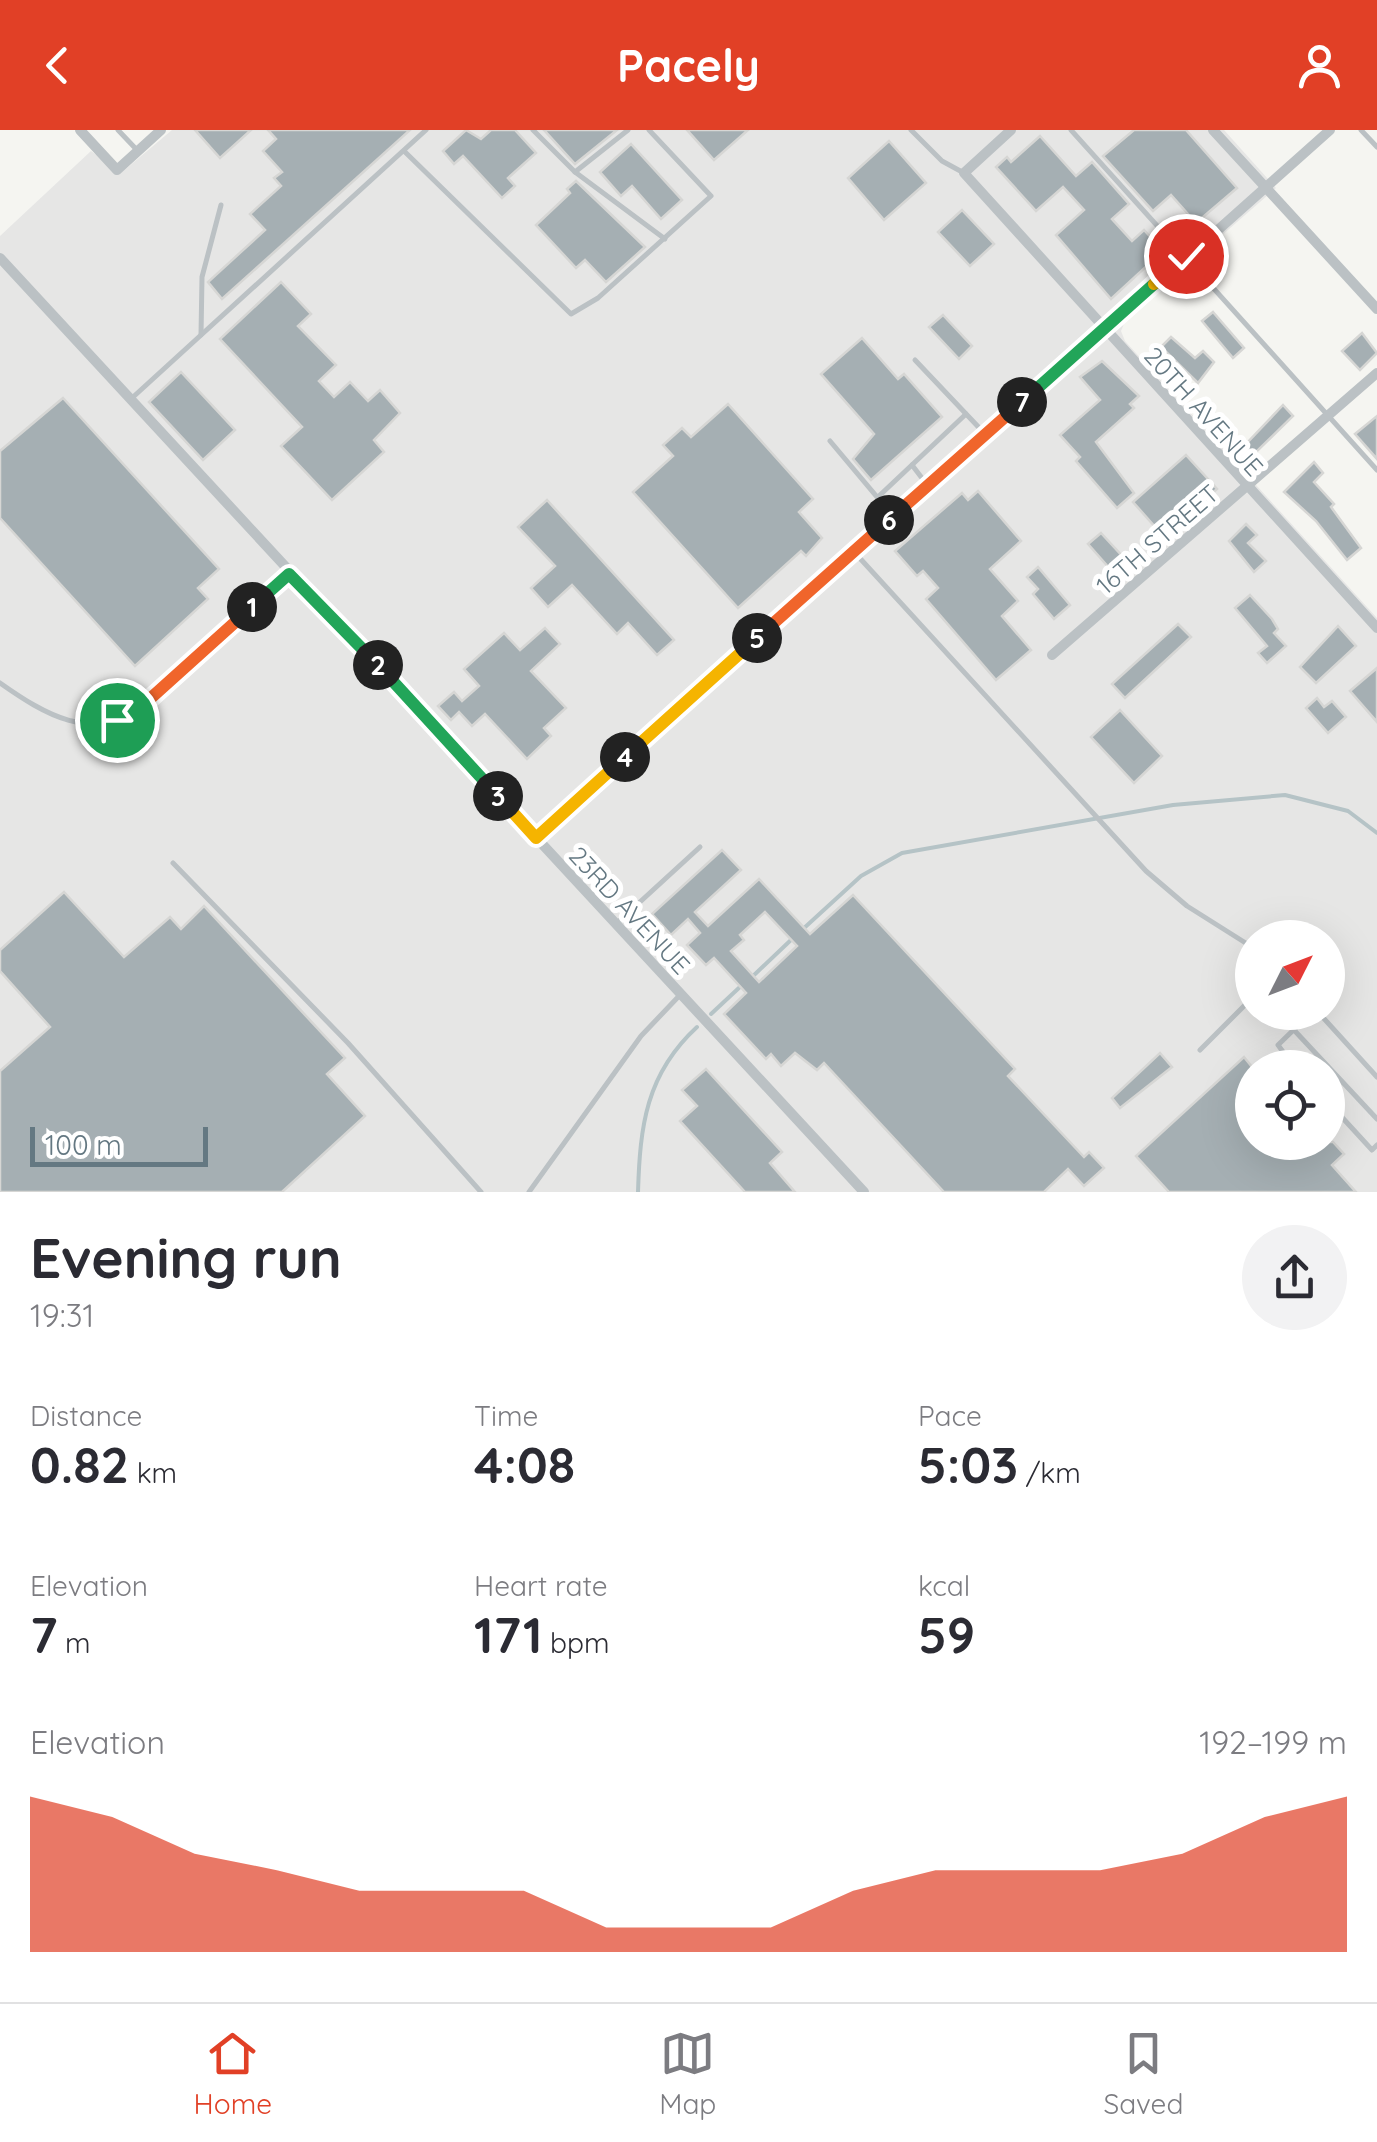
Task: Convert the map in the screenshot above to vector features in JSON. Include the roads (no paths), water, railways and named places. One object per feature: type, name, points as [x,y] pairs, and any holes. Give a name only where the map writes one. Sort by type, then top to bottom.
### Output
[{"type":"street","points":[[80,130],[117,170],[161,130]]},
{"type":"street","points":[[964,173],[1011,130]]},
{"type":"street","points":[[1213,130],[1377,310]]},
{"type":"street","points":[[536,838],[1330,130]]},
{"type":"street","name":"20TH AVENUE","points":[[964,173],[1377,628]]},
{"type":"street","name":"23RD AVENUE","points":[[0,258],[864,1192]]},
{"type":"street","name":"16TH STREET","points":[[1052,655],[1377,372]]},
{"type":"lane","points":[[118,130],[138,151]]},
{"type":"lane","points":[[130,400],[426,130]]},
{"type":"lane","points":[[532,130],[575,172],[665,240]]},
{"type":"lane","points":[[575,172],[628,130]]},
{"type":"lane","points":[[404,151],[571,314],[598,298],[710,196],[649,130]]},
{"type":"lane","points":[[912,130],[942,161],[964,173]]},
{"type":"lane","points":[[1071,130],[1377,470]]},
{"type":"lane","points":[[1362,130],[1377,148]]},
{"type":"lane","points":[[201,335],[202,276],[221,205]]},
{"type":"lane","points":[[915,360],[986,434]]},
{"type":"lane","points":[[879,496],[966,414]]},
{"type":"lane","points":[[830,440],[894,516]]},
{"type":"lane","points":[[912,465],[928,486]]},
{"type":"lane","points":[[854,551],[1114,836],[1176,898],[1235,936]]},
{"type":"lane","points":[[0,684],[70,722],[117,720],[142,706],[289,574]]},
{"type":"lane","points":[[616,924],[700,847]]},
{"type":"lane","points":[[173,864],[348,1042],[481,1192]]},
{"type":"lane","points":[[528,1192],[641,1036],[680,995]]},
{"type":"lane","points":[[1200,1050],[1235,1015]]},
{"type":"lane","points":[[1279,1050],[1294,1030],[1377,1119]]},
{"type":"lane","points":[[1332,1030],[1377,1077]]},
{"type":"lane","points":[[1345,1119],[1374,1148]]},
{"type":"waterway","points":[[803,929],[861,876],[902,853],[1173,805],[1285,795],[1348,811],[1377,833]]},
{"type":"waterway","points":[[752,977],[792,939]]},
{"type":"waterway","points":[[711,1014],[741,986]]},
{"type":"waterway","points":[[638,1192],[644,1123],[656,1082],[697,1027]]}]
